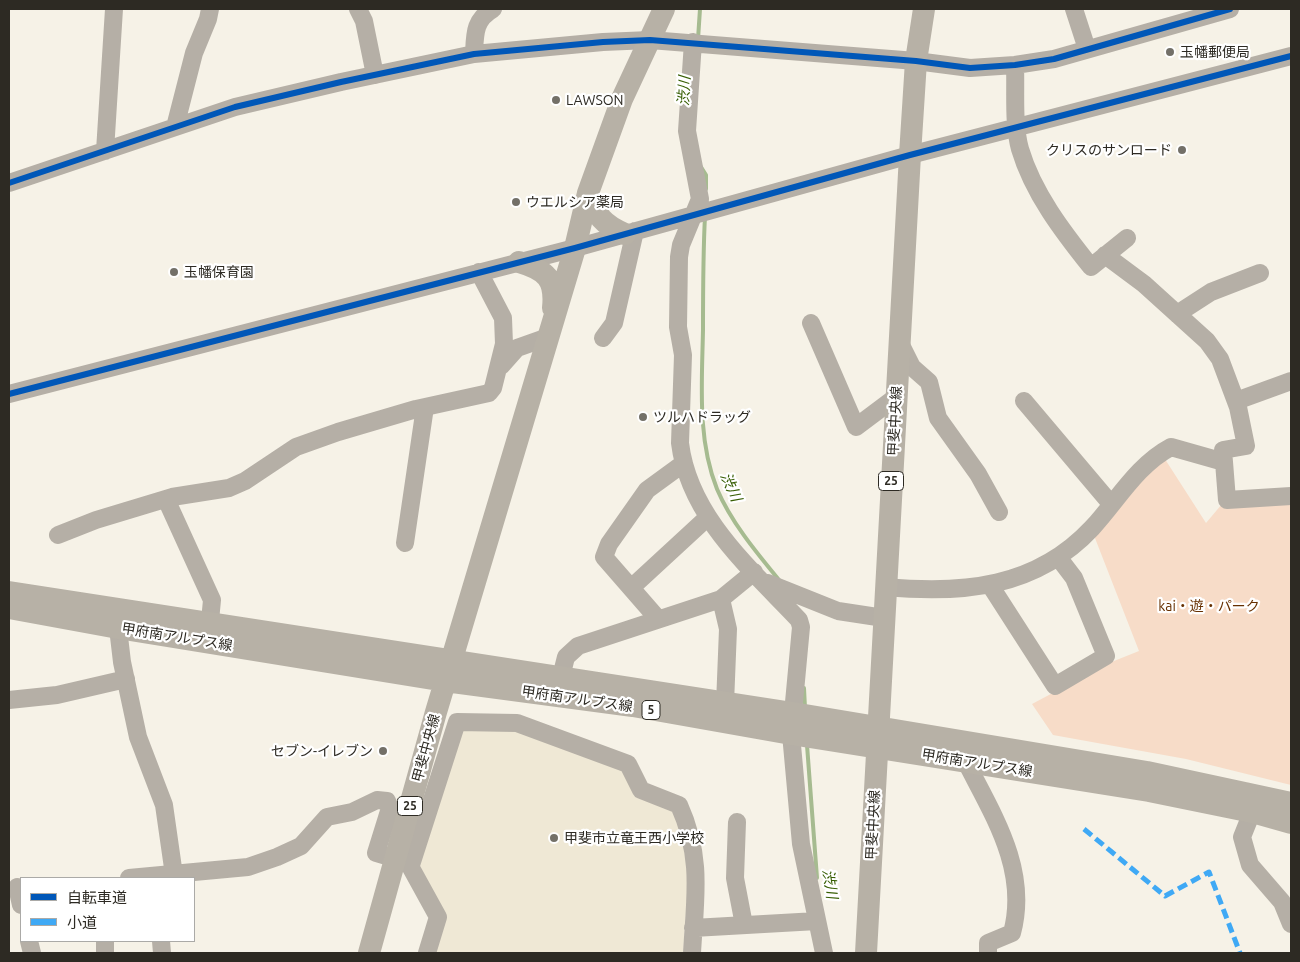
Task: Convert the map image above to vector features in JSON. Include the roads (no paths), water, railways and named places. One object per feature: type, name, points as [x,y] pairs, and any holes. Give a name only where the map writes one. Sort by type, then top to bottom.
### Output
[{"type":"main road","name":"25","points":[[452,659],[575,248],[588,193],[622,99],[664,9]]},
{"type":"main road","name":"甲斐中央線","points":[[866,953],[910,156],[916,61],[924,9]]},
{"type":"main road","points":[[588,193],[595,211],[608,226],[630,232]]},
{"type":"main road","points":[[519,262],[541,270],[555,290],[550,330]]},
{"type":"main road","name":"甲府南アルプス線","points":[[9,592],[210,621],[725,704],[792,724]]},
{"type":"main road","name":"甲府南アルプス線","points":[[9,608],[118,628],[445,681],[633,706],[792,724],[1147,772],[1291,803]]},
{"type":"main road","name":"甲斐中央線","points":[[369,953],[401,860],[452,659]]},
{"type":"main road","name":"甲府南アルプス線","points":[[877,737],[966,762],[1149,791],[1291,822]]},
{"type":"street","points":[[105,151],[114,9]]},
{"type":"street","points":[[175,127],[194,53],[210,9]]},
{"type":"street","points":[[358,9],[364,21],[375,75]]},
{"type":"street","points":[[474,54],[476,24],[484,14],[493,9]]},
{"type":"street","points":[[1074,9],[1087,49]]},
{"type":"street","points":[[9,182],[234,107],[474,54],[603,42],[650,40],[916,61],[970,68],[1015,65],[1054,59],[1230,9]]},
{"type":"street","points":[[693,42],[688,131],[700,199],[681,245],[679,257],[678,327],[683,355],[680,443],[684,463],[693,489],[714,528],[799,620],[801,626],[792,724],[801,844],[824,953]]},
{"type":"street","points":[[9,394],[575,248],[910,156],[1291,56]]},
{"type":"street","points":[[1015,65],[1020,149],[1034,181],[1059,227],[1091,267],[1127,238]]},
{"type":"street","points":[[603,338],[614,323],[630,232]]},
{"type":"street","points":[[1105,255],[1144,284],[1207,341],[1220,358],[1236,401],[1246,446],[1222,450],[1227,500],[1291,496]]},
{"type":"street","points":[[58,535],[96,520],[166,499],[229,488],[245,481],[296,447],[338,432],[489,393],[498,370],[504,344],[503,318],[479,272]]},
{"type":"street","points":[[1177,314],[1211,292],[1260,273]]},
{"type":"street","points":[[811,323],[856,427],[896,397]]},
{"type":"street","points":[[498,370],[506,357],[517,348],[550,330]]},
{"type":"street","points":[[899,340],[912,367],[928,382],[938,418],[966,455],[999,512]]},
{"type":"street","points":[[1236,401],[1291,381]]},
{"type":"street","points":[[1024,401],[1110,504]]},
{"type":"street","points":[[405,543],[425,408]]},
{"type":"street","points":[[886,587],[920,590],[956,589],[1004,582],[1037,571],[1058,557],[1091,528],[1110,504],[1145,467],[1171,447],[1224,462]]},
{"type":"street","points":[[658,619],[604,557],[609,544],[647,490],[684,463]]},
{"type":"street","points":[[166,499],[212,600],[210,621]]},
{"type":"street","points":[[631,588],[708,517]]},
{"type":"street","points":[[990,584],[1055,686],[1106,656],[1074,578],[1058,557]]},
{"type":"street","points":[[561,677],[566,657],[578,646],[721,599],[759,577]]},
{"type":"street","points":[[759,577],[838,610],[884,618]]},
{"type":"street","points":[[721,599],[728,629],[725,704]]},
{"type":"street","points":[[118,628],[138,738],[164,805],[174,875]]},
{"type":"street","points":[[9,700],[57,695],[126,679]]},
{"type":"street","points":[[401,860],[457,722],[517,723],[628,764],[641,790],[679,805],[687,823],[695,856],[697,875],[692,953]]},
{"type":"street","points":[[966,762],[1006,840],[1014,876],[1017,915],[1012,933],[988,943],[988,953]]},
{"type":"street","points":[[151,877],[248,867],[277,858],[301,846],[327,817],[352,812],[378,800],[387,801],[390,808],[376,852],[401,860],[438,917],[427,953]]},
{"type":"street","points":[[1252,812],[1242,837],[1250,865],[1282,902],[1291,924]]},
{"type":"street","points":[[737,822],[735,878],[744,925]]},
{"type":"street","points":[[16,887],[20,901]]},
{"type":"street","points":[[693,928],[817,921]]},
{"type":"waterway","name":"渋川","points":[[698,39],[700,9]]},
{"type":"waterway","name":"渋川","points":[[701,167],[706,175],[706,189]]},
{"type":"waterway","name":"渋川","points":[[705,216],[702,411],[706,451],[717,489],[729,513],[753,548],[779,580]]},
{"type":"waterway","name":"渋川","points":[[804,688],[805,708]]},
{"type":"waterway","name":"渋川","points":[[807,745],[817,878]]},
{"type":"place","name":"玉幡郵便局","points":[[1170,52]]},
{"type":"place","name":"LAWSON","points":[[556,100]]},
{"type":"place","name":"クリスのサンロード","points":[[1182,150]]},
{"type":"place","name":"ウエルシア薬局","points":[[516,202]]},
{"type":"place","name":"玉幡保育園","points":[[174,272]]},
{"type":"place","name":"ツルハドラッグ","points":[[643,417]]},
{"type":"place","name":"セブン-イレブン","points":[[383,751]]},
{"type":"place","name":"甲斐市立竜王西小学校","points":[[554,838]]},
{"type":"park label","name":"kai・遊・パーク","points":[[1209,606]]}]
